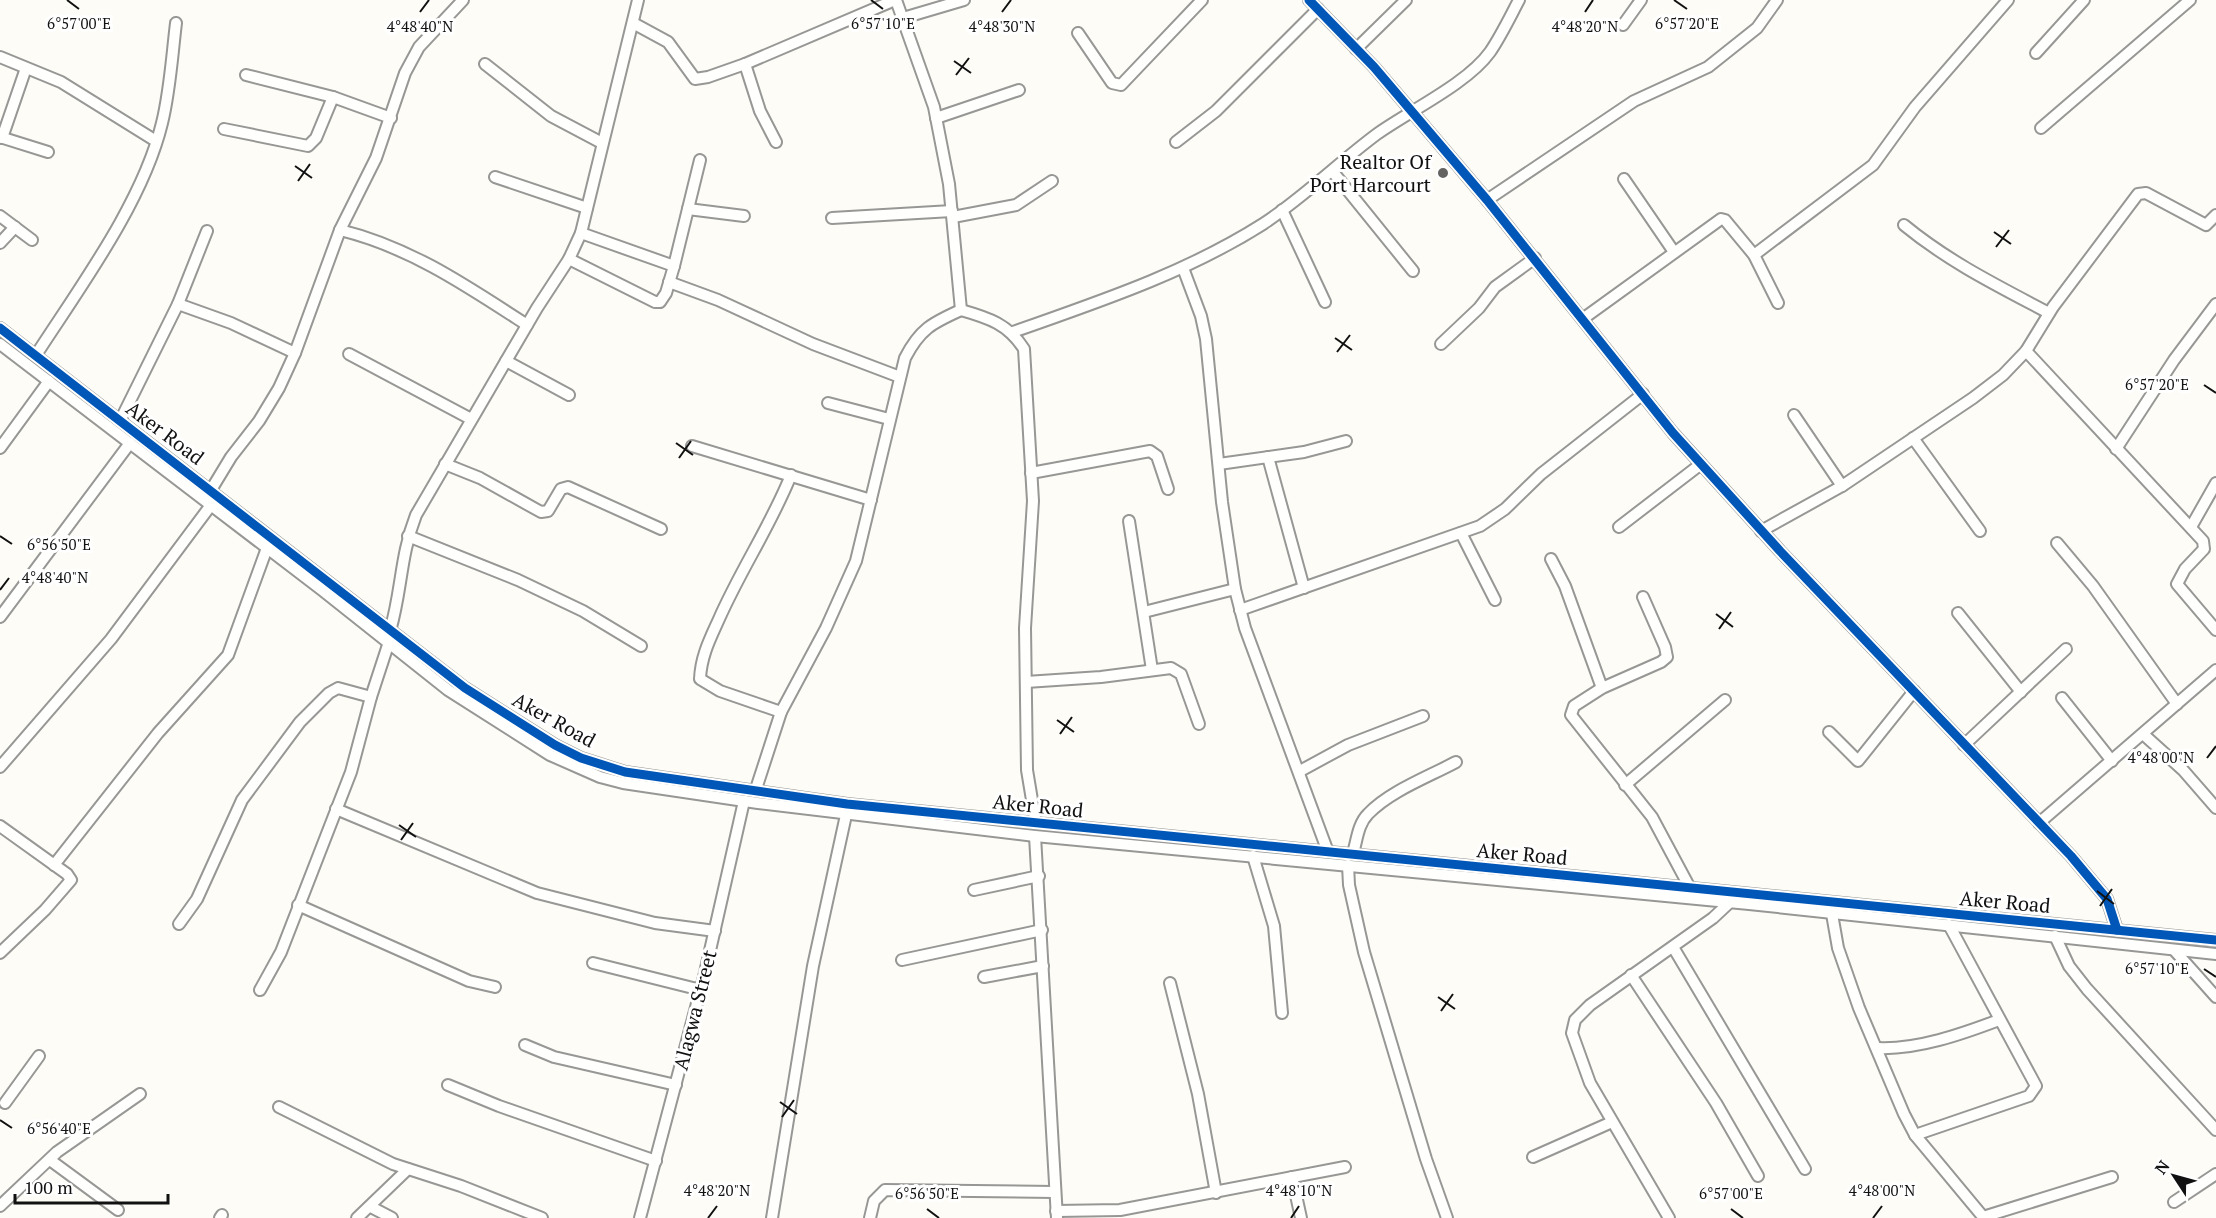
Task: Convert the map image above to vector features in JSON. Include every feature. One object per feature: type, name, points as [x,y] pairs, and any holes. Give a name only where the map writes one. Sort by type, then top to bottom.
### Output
[{"type":"street","points":[[211,490],[231,457],[259,421],[296,353],[340,230],[376,158],[405,73],[419,48],[463,0]]},
{"type":"street","points":[[390,631],[397,606],[401,562],[416,515],[527,325],[569,260],[581,233],[638,0]]},
{"type":"street","points":[[633,23],[668,42],[695,79],[708,77],[745,64],[896,0],[936,118],[952,214],[961,310]]},
{"type":"street","points":[[903,18],[964,0]]},
{"type":"street","points":[[1077,33],[1112,83],[1120,85],[1202,0]]},
{"type":"street","points":[[1309,0],[1413,113],[1487,200],[1701,464],[1761,531],[2071,856],[2107,899],[2117,930]]},
{"type":"street","points":[[1356,49],[1406,0]]},
{"type":"street","points":[[1013,332],[1183,268],[1263,224],[1333,172],[1365,143],[1413,113],[1489,53],[1519,0]]},
{"type":"street","points":[[1623,25],[1641,0]]},
{"type":"street","points":[[1487,200],[1634,101],[1707,68],[1757,28],[1777,0]]},
{"type":"street","points":[[1754,255],[1874,165],[1915,107],[2008,0]]},
{"type":"street","points":[[2036,53],[2084,0]]},
{"type":"street","points":[[2042,128],[2190,0]]},
{"type":"street","points":[[1176,142],[1216,111],[1318,9]]},
{"type":"street","points":[[36,355],[122,216],[149,161],[168,91],[176,23]]},
{"type":"street","points":[[0,57],[70,87],[156,141]]},
{"type":"street","points":[[485,64],[551,116],[602,143]]},
{"type":"street","points":[[745,64],[760,111],[776,142]]},
{"type":"street","points":[[26,68],[1,137],[48,152]]},
{"type":"street","points":[[246,75],[333,97],[391,118]]},
{"type":"street","points":[[936,118],[1019,90]]},
{"type":"street","points":[[224,129],[308,146],[316,138],[333,97]]},
{"type":"street","points":[[569,260],[655,302],[660,302],[674,266],[699,160]]},
{"type":"street","points":[[1333,172],[1413,271]]},
{"type":"street","points":[[495,177],[587,207]]},
{"type":"street","points":[[1624,179],[1674,252]]},
{"type":"street","points":[[832,218],[952,214],[1016,205],[1052,181]]},
{"type":"street","points":[[1761,531],[1842,486],[1973,398],[2002,375],[2026,351],[2049,313],[2138,194],[2146,193],[2216,232]]},
{"type":"street","points":[[688,209],[744,216]]},
{"type":"street","points":[[1282,210],[1325,302]]},
{"type":"street","points":[[2206,225],[2216,215]]},
{"type":"street","points":[[0,216],[33,240]]},
{"type":"street","points":[[1584,318],[1715,222],[1724,219],[1754,255],[1778,303]]},
{"type":"street","points":[[1904,225],[1937,252],[2049,313]]},
{"type":"street","points":[[0,243],[15,227]]},
{"type":"street","points":[[340,230],[366,236],[409,253],[447,272],[527,325]]},
{"type":"street","points":[[120,421],[178,304],[207,231]]},
{"type":"street","points":[[581,233],[674,266]]},
{"type":"street","points":[[1441,344],[1479,308],[1495,286],[1535,258]]},
{"type":"street","points":[[1183,268],[1201,316],[1206,339],[1219,464],[1235,589],[1240,610],[1328,852]]},
{"type":"street","points":[[669,282],[718,300],[813,344],[900,377]]},
{"type":"street","points":[[178,304],[231,323],[296,353]]},
{"type":"street","points":[[2116,449],[2174,360],[2216,304]]},
{"type":"street","points":[[754,792],[781,712],[826,628],[856,561],[905,357],[917,335],[934,322],[961,310],[982,316],[1013,332],[1024,349],[1033,501],[1025,628],[1027,770],[1036,824]]},
{"type":"street","name":"Aker Road","points":[[0,328],[120,421],[211,505],[448,690],[508,730],[576,768],[623,783],[744,801],[1035,836],[1832,914],[1889,914],[2117,930],[2216,940]]},
{"type":"street","name":"Aker Road","points":[[0,344],[130,443],[211,490],[465,688],[555,746],[581,758],[625,772],[754,792],[1036,824],[1353,853],[1690,888],[1889,914],[1949,925],[2216,954]]},
{"type":"street","points":[[2026,351],[2203,541],[2204,549],[2185,569],[2177,585],[2216,630]]},
{"type":"street","points":[[349,354],[471,419]]},
{"type":"street","points":[[506,361],[569,395]]},
{"type":"street","points":[[0,448],[49,381]]},
{"type":"street","points":[[1240,610],[1480,526],[1505,509],[1541,474],[1643,393]]},
{"type":"street","points":[[828,403],[889,419]]},
{"type":"street","points":[[1794,415],[1842,486]]},
{"type":"street","points":[[1913,438],[1980,531]]},
{"type":"street","points":[[1219,464],[1304,452],[1346,441]]},
{"type":"street","points":[[0,617],[130,443]]},
{"type":"street","points":[[692,446],[872,500]]},
{"type":"street","points":[[1031,472],[1150,452],[1157,456],[1168,489]]},
{"type":"street","points":[[1268,457],[1304,588]]},
{"type":"street","points":[[445,464],[480,478],[541,512],[548,511],[561,489],[568,487],[661,529]]},
{"type":"street","points":[[1619,527],[1701,464]]},
{"type":"street","points":[[781,712],[720,691],[700,679],[701,659],[737,579],[779,506],[791,475]]},
{"type":"street","points":[[2191,527],[2216,483]]},
{"type":"street","points":[[0,767],[111,639],[211,505]]},
{"type":"street","points":[[1129,521],[1152,670]]},
{"type":"street","points":[[1461,533],[1495,600]]},
{"type":"street","points":[[408,536],[529,585],[583,611],[641,646]]},
{"type":"street","points":[[2057,543],[2093,586],[2177,704]]},
{"type":"street","points":[[54,865],[158,733],[228,655],[267,548]]},
{"type":"street","points":[[1551,559],[1565,586],[1602,688]]},
{"type":"street","points":[[1144,612],[1235,589]]},
{"type":"street","points":[[1643,597],[1665,647],[1667,657],[1661,662],[1602,688],[1574,706],[1571,715],[1652,817],[1690,888]]},
{"type":"street","points":[[1958,613],[2021,692]]},
{"type":"street","points":[[260,990],[281,952],[351,772],[388,645]]},
{"type":"street","points":[[1964,745],[2066,650]]},
{"type":"street","points":[[1026,681],[1101,677],[1168,668],[1178,671],[1198,724]]},
{"type":"street","points":[[2039,823],[2216,670]]},
{"type":"street","points":[[179,924],[196,899],[242,800],[300,722],[329,693],[338,688],[371,697]]},
{"type":"street","points":[[1829,732],[1858,761],[1914,691]]},
{"type":"street","points":[[2061,698],[2112,761]]},
{"type":"street","points":[[1625,785],[1725,700]]},
{"type":"street","points":[[1300,771],[1348,745],[1423,716]]},
{"type":"street","points":[[2143,734],[2183,770],[2216,808]]},
{"type":"street","points":[[1353,853],[1360,826],[1367,815],[1388,798],[1456,762]]},
{"type":"street","name":"Alagwa Street","points":[[640,1218],[701,990],[744,801]]},
{"type":"street","points":[[336,809],[537,893],[644,921],[715,931]]},
{"type":"street","points":[[772,1218],[811,976],[846,814]]},
{"type":"street","points":[[0,826],[67,874],[71,880],[69,885],[0,953]]},
{"type":"street","points":[[1035,836],[1057,1215],[1120,1210],[1345,1167]]},
{"type":"street","points":[[1253,856],[1274,926],[1282,1013]]},
{"type":"street","points":[[1415,861],[1415,873]]},
{"type":"street","points":[[1348,865],[1349,885],[1364,952],[1425,1159],[1447,1218]]},
{"type":"street","points":[[974,890],[1039,876]]},
{"type":"street","points":[[1669,1218],[1590,1083],[1572,1033],[1575,1020],[1590,1005],[1713,918],[1729,903]]},
{"type":"street","points":[[298,905],[451,974],[495,987]]},
{"type":"street","points":[[1832,914],[1838,948],[1877,1048],[1916,1135],[1984,1218],[2112,1178]]},
{"type":"street","points":[[1916,1135],[2021,1100],[2033,1093],[2036,1086],[1949,925]]},
{"type":"street","points":[[902,960],[1042,930]]},
{"type":"street","points":[[2055,936],[2069,966],[2087,988],[2216,1130]]},
{"type":"street","points":[[1673,947],[1806,1169]]},
{"type":"street","points":[[2175,951],[2216,997]]},
{"type":"street","points":[[593,963],[701,990]]},
{"type":"street","points":[[984,977],[1043,966]]},
{"type":"street","points":[[1631,975],[1716,1102],[1758,1176]]},
{"type":"street","points":[[1170,983],[1198,1094],[1216,1192]]},
{"type":"street","points":[[1877,1048],[1892,1049],[1999,1020]]},
{"type":"street","points":[[525,1045],[554,1057],[676,1084]]},
{"type":"street","points":[[2,1104],[39,1056]]},
{"type":"street","points":[[448,1085],[499,1106],[656,1161]]},
{"type":"street","points":[[0,1206],[50,1160],[140,1094]]},
{"type":"street","points":[[279,1107],[344,1141],[408,1169],[542,1218]]},
{"type":"street","points":[[1533,1157],[1612,1122]]},
{"type":"street","points":[[50,1160],[118,1210]]},
{"type":"street","points":[[357,1218],[408,1169]]},
{"type":"street","points":[[2174,1202],[2216,1174]]},
{"type":"street","points":[[1292,1177],[1301,1218]]},
{"type":"street","points":[[870,1218],[874,1201],[885,1190],[1055,1192]]},
{"type":"street","points":[[371,1207],[392,1218]]},
{"type":"cycle path","points":[[1309,0],[1374,67],[1487,200],[1673,433],[1780,551],[2071,856],[2107,899],[2117,930]]},
{"type":"cycle path","points":[[0,328],[465,688],[555,745],[581,758],[625,772],[847,804],[2216,940]]},
{"type":"place","name":"Realtor Of Port Harcourt","points":[[1443,173]]}]
